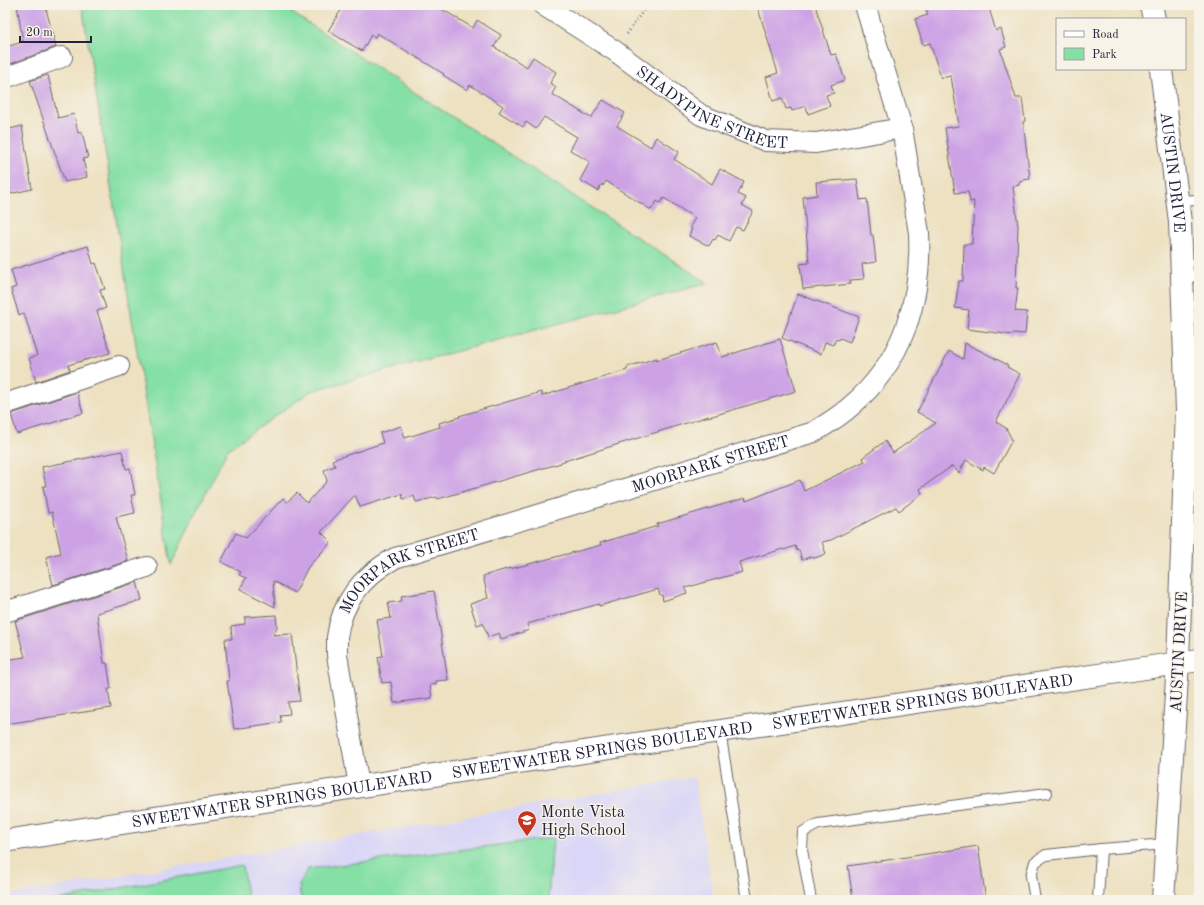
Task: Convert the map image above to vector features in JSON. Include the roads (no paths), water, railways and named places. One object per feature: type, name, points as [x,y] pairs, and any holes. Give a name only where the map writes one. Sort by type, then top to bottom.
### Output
[{"type":"main road","points":[[1151,5],[1154,18]]},
{"type":"main road","name":"AUSTIN DRIVE","points":[[1161,70],[1180,222],[1191,277],[1193,384],[1186,432],[1189,661],[1167,844],[1164,900]]},
{"type":"main road","name":"SWEETWATER SPRINGS BOULEVARD","points":[[5,841],[720,731],[1189,661]]},
{"type":"street","name":"SHADYPINE STREET","points":[[544,5],[615,51],[701,115],[766,141],[816,143],[902,128]]},
{"type":"street","name":"MOORPARK STREET","points":[[359,786],[337,655],[337,637],[341,620],[350,599],[367,577],[380,566],[395,558],[814,432],[834,420],[852,406],[868,390],[895,352],[905,331],[913,307],[918,283],[920,258],[919,233],[902,128],[865,5]]},
{"type":"street","points":[[5,78],[62,57]]},
{"type":"street","points":[[5,404],[118,366]]},
{"type":"street","points":[[5,612],[147,568]]},
{"type":"lane","points":[[1178,201],[1199,200]]},
{"type":"lane","points":[[720,731],[747,900]]},
{"type":"lane","points":[[811,900],[802,850],[803,832],[818,824],[1048,793]]},
{"type":"lane","points":[[1035,900],[1031,876],[1035,862],[1046,855],[1167,844]]},
{"type":"lane","points":[[1098,900],[1101,849]]},
{"type":"place","name":"Monte Vista High School","points":[[527,837]]}]
